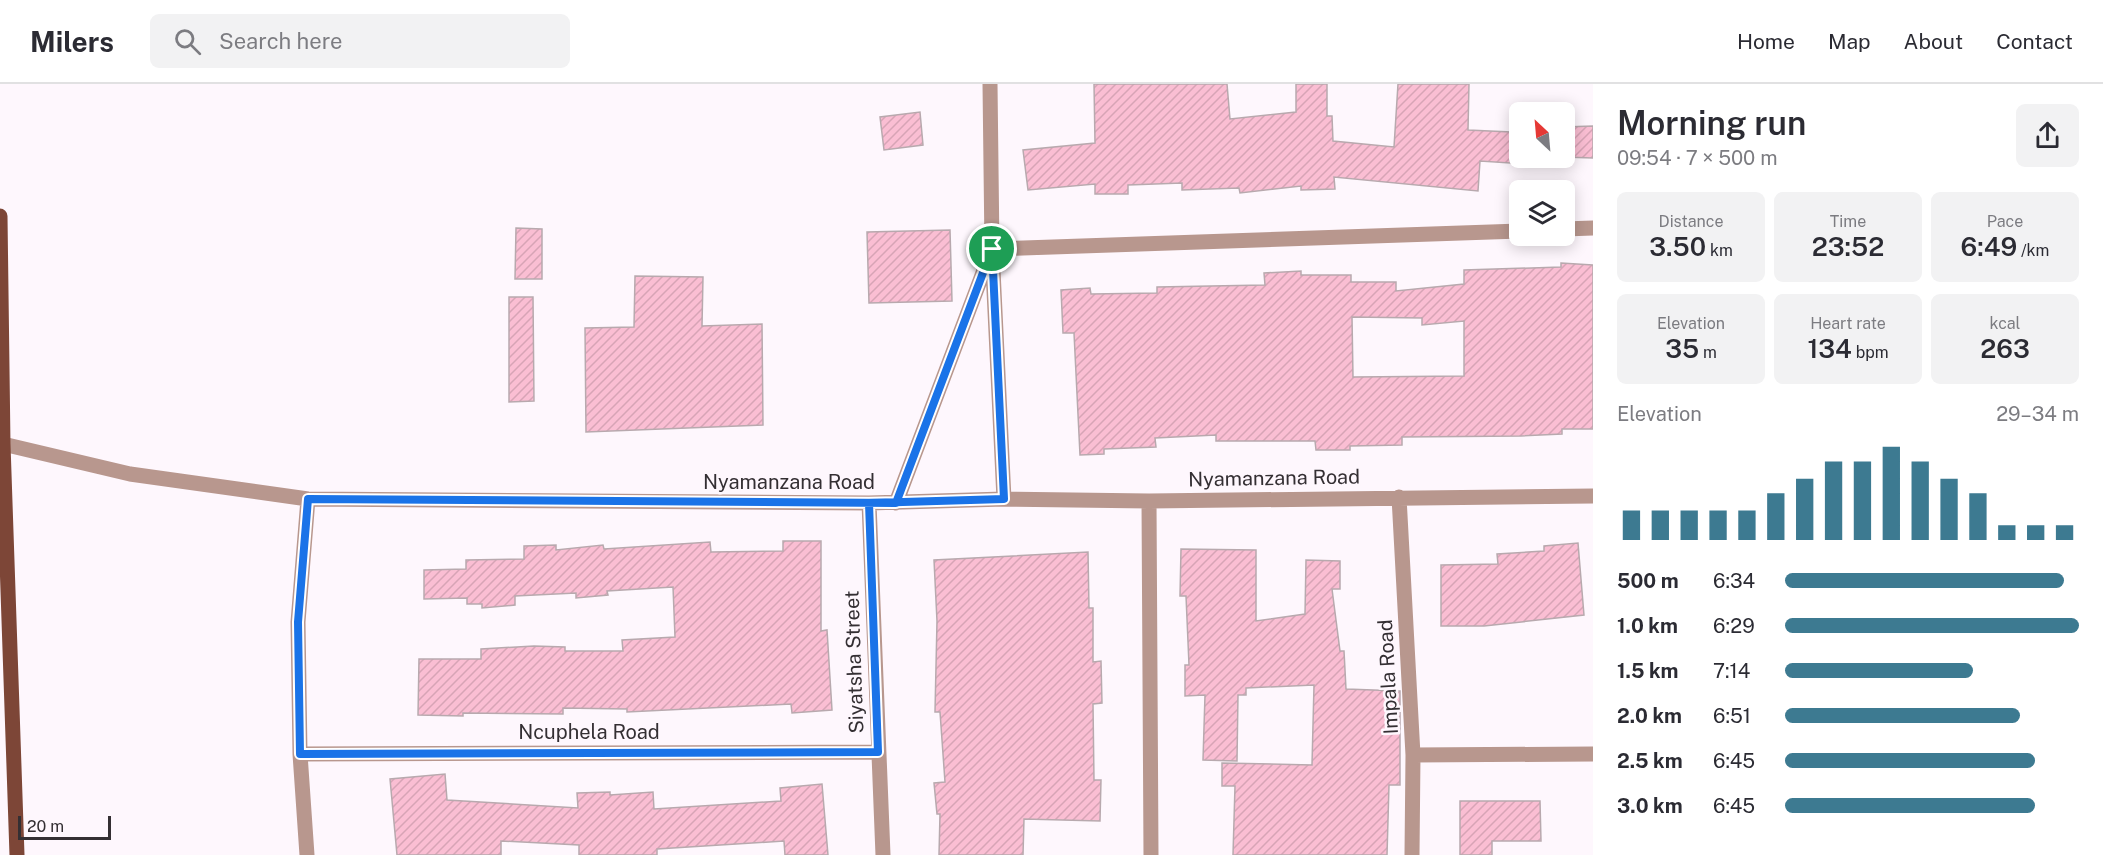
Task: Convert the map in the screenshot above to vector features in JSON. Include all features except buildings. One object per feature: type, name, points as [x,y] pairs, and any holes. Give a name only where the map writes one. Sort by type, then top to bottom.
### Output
[{"type":"main road","points":[[0,216],[3,444],[17,855]]},
{"type":"street","points":[[990,84],[992,249],[1004,499]]},
{"type":"street","points":[[1575,229],[1593,228]]},
{"type":"street","points":[[992,249],[1509,231]]},
{"type":"street","points":[[896,503],[992,249]]},
{"type":"street","name":"Nyamanzana Road","points":[[3,444],[130,474],[308,499],[896,503],[1004,499],[1149,501],[1593,496]]},
{"type":"street","name":"Impala Road","points":[[1399,497],[1413,755],[1412,855]]},
{"type":"street","points":[[307,855],[300,754],[298,622],[308,499]]},
{"type":"street","points":[[1149,501],[1151,855]]},
{"type":"street","name":"Siyatsha Street","points":[[869,503],[883,855]]},
{"type":"street","name":"Ncuphela Road","points":[[300,754],[878,752]]},
{"type":"street","points":[[1413,755],[1593,754]]},
{"type":"route","points":[[992,249],[896,503],[308,499],[298,622],[300,754],[878,752],[869,503],[896,503],[1004,499],[992,249]]}]
